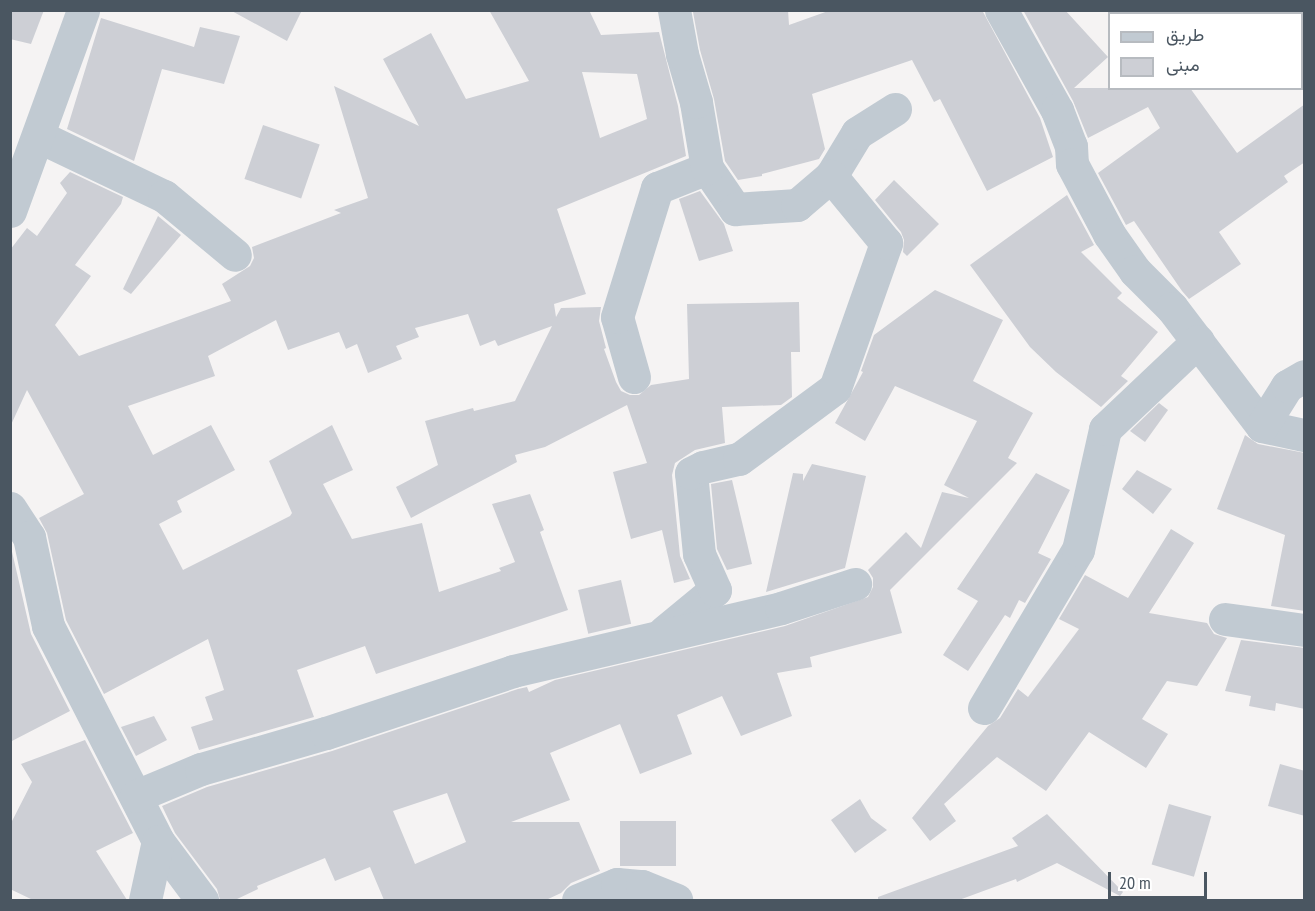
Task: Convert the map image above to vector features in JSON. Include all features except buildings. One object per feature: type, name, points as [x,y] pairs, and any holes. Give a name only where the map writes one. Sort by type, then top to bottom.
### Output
[{"type":"street","points":[[10,211],[83,10]]},
{"type":"street","points":[[674,10],[682,54],[696,102],[707,168],[735,209],[797,205],[831,176],[857,133],[895,110]]},
{"type":"street","points":[[1001,10],[1057,110],[1071,147],[1072,165],[1109,234],[1135,271],[1172,308],[1262,426],[1305,435]]},
{"type":"street","points":[[38,136],[164,196],[235,255]]},
{"type":"street","points":[[634,377],[617,317],[657,188],[707,168]]},
{"type":"street","points":[[661,635],[715,590],[699,554],[691,473],[703,467],[739,459],[835,388],[886,243],[831,176]]},
{"type":"street","points":[[984,708],[1078,550],[1105,429],[1198,341]]},
{"type":"street","points":[[1262,426],[1287,386],[1305,376]]},
{"type":"street","points":[[10,508],[29,537],[48,626],[158,842],[202,900]]},
{"type":"street","points":[[136,796],[201,769],[349,726],[513,671],[780,608],[855,584]]},
{"type":"street","points":[[1225,619],[1305,630]]},
{"type":"street","points":[[145,900],[158,842]]},
{"type":"street","points":[[578,900],[617,884],[642,886],[676,900]]}]
